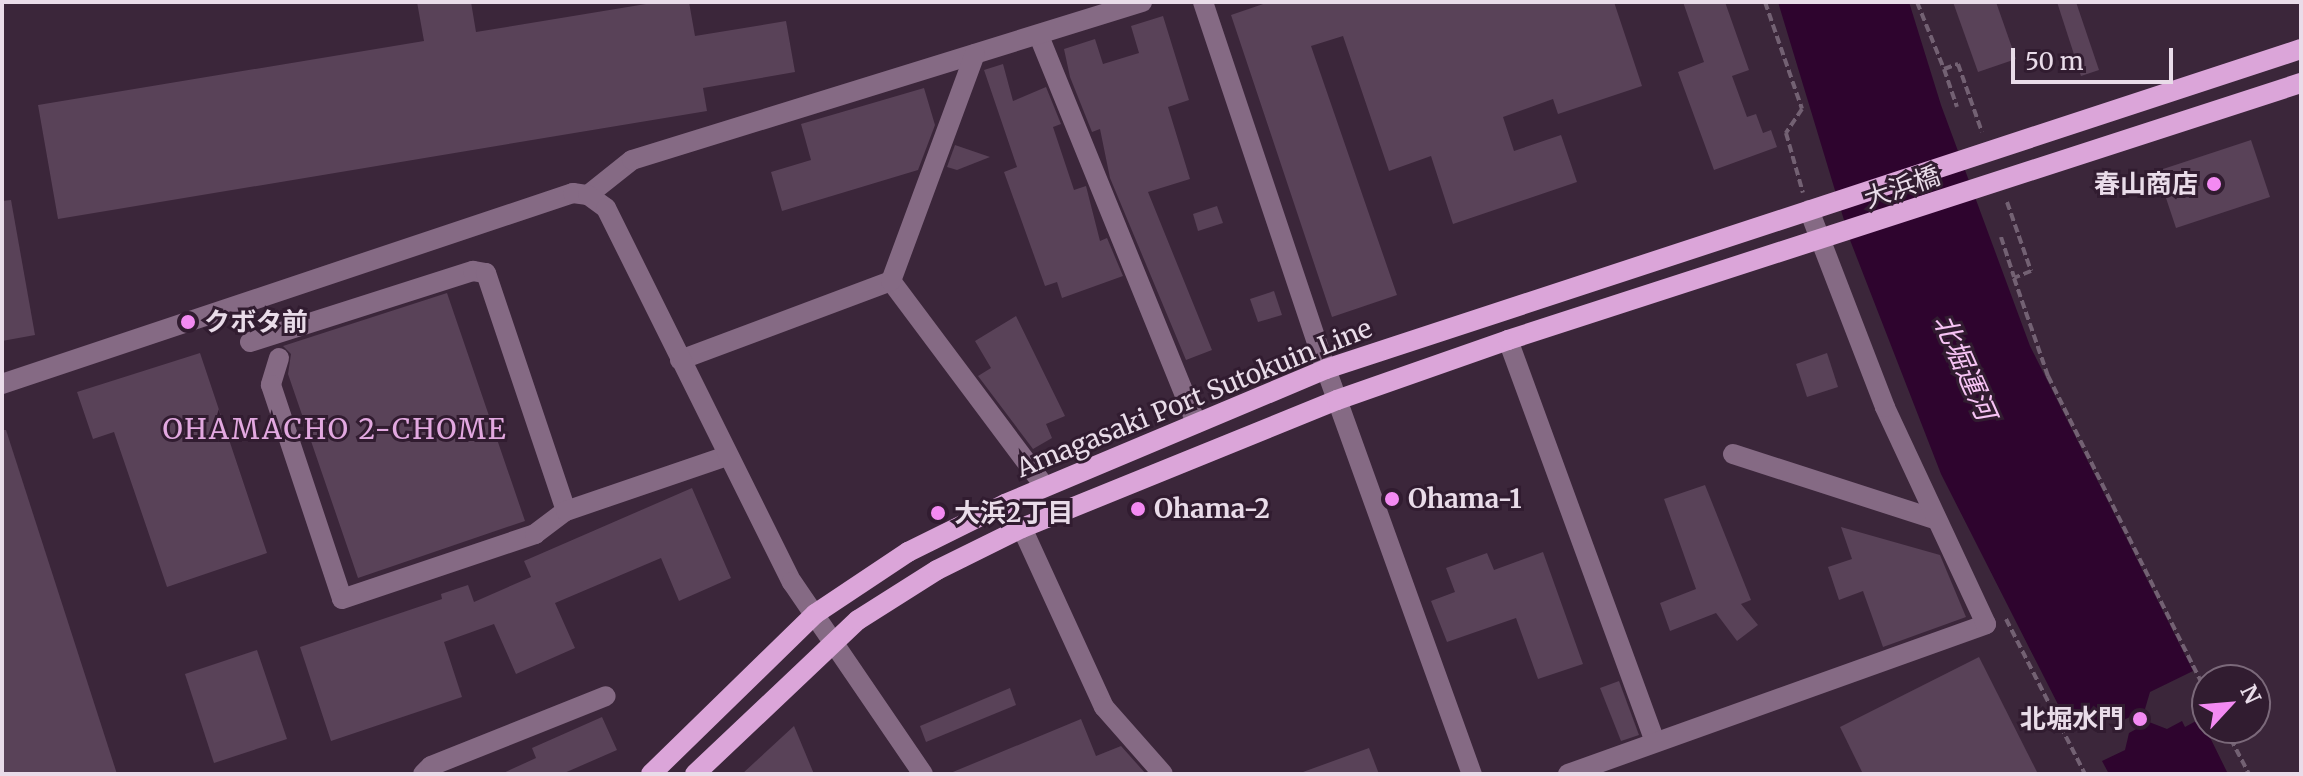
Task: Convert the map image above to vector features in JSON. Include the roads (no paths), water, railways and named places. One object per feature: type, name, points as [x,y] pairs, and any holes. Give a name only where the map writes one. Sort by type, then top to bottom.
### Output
[{"type":"main road","name":"大浜橋","points":[[1831,203],[2301,49]]},
{"type":"main road","name":"大浜橋","points":[[1829,238],[2301,83]]},
{"type":"main road","name":"Amagasaki Port Sutokuin Line","points":[[651,774],[815,614],[908,552],[1045,487],[1326,369],[1831,203]]},
{"type":"main road","name":"Amagasaki Port Sutokuin Line","points":[[695,774],[834,639],[937,570],[1022,528],[1337,400],[1508,340],[1829,238]]},
{"type":"street","points":[[588,195],[632,160],[1142,2]]},
{"type":"street","points":[[1203,2],[1326,369],[1472,774]]},
{"type":"street","points":[[1039,36],[1196,423]]},
{"type":"street","points":[[680,360],[891,281],[975,54]]},
{"type":"street","points":[[2,384],[573,193],[588,195],[606,208],[762,529],[923,774]]},
{"type":"street","points":[[1568,774],[1986,624],[1885,407],[1829,238],[1809,210]]},
{"type":"street","points":[[250,342],[473,271],[486,273],[566,511]]},
{"type":"street","points":[[891,281],[1045,487]]},
{"type":"street","points":[[1508,340],[1655,741]]},
{"type":"street","points":[[279,358],[271,385],[342,599],[535,534],[566,511],[727,456]]},
{"type":"street","points":[[1733,454],[1937,520]]},
{"type":"street","points":[[1022,528],[1104,707],[1163,774]]},
{"type":"street","points":[[423,774],[431,766],[606,696]]},
{"type":"water","name":"北堀運河","points":[[1778,2],[1909,2],[1941,105],[2030,346],[2191,667],[2191,672],[2150,692],[2145,709],[2122,721],[2110,714],[2072,732],[1941,474],[1850,240]]},
{"type":"water","points":[[2182,721],[2185,727],[2191,724],[2191,744],[2213,744],[2228,774],[2109,774],[2102,761],[2125,750],[2129,733],[2149,722],[2167,729]]},
{"type":"place","name":"春山商店","points":[[2214,184]]},
{"type":"place","name":"クボタ前","points":[[188,322]]},
{"type":"place","name":"Ohama-1","points":[[1392,499]]},
{"type":"place","name":"Ohama-2","points":[[1138,509]]},
{"type":"place","name":"大浜2丁目","points":[[938,513]]},
{"type":"place","name":"北堀水門","points":[[2140,719]]},
{"type":"district","name":"OHAMACHO 2-CHOME","points":[[335,429]]}]
